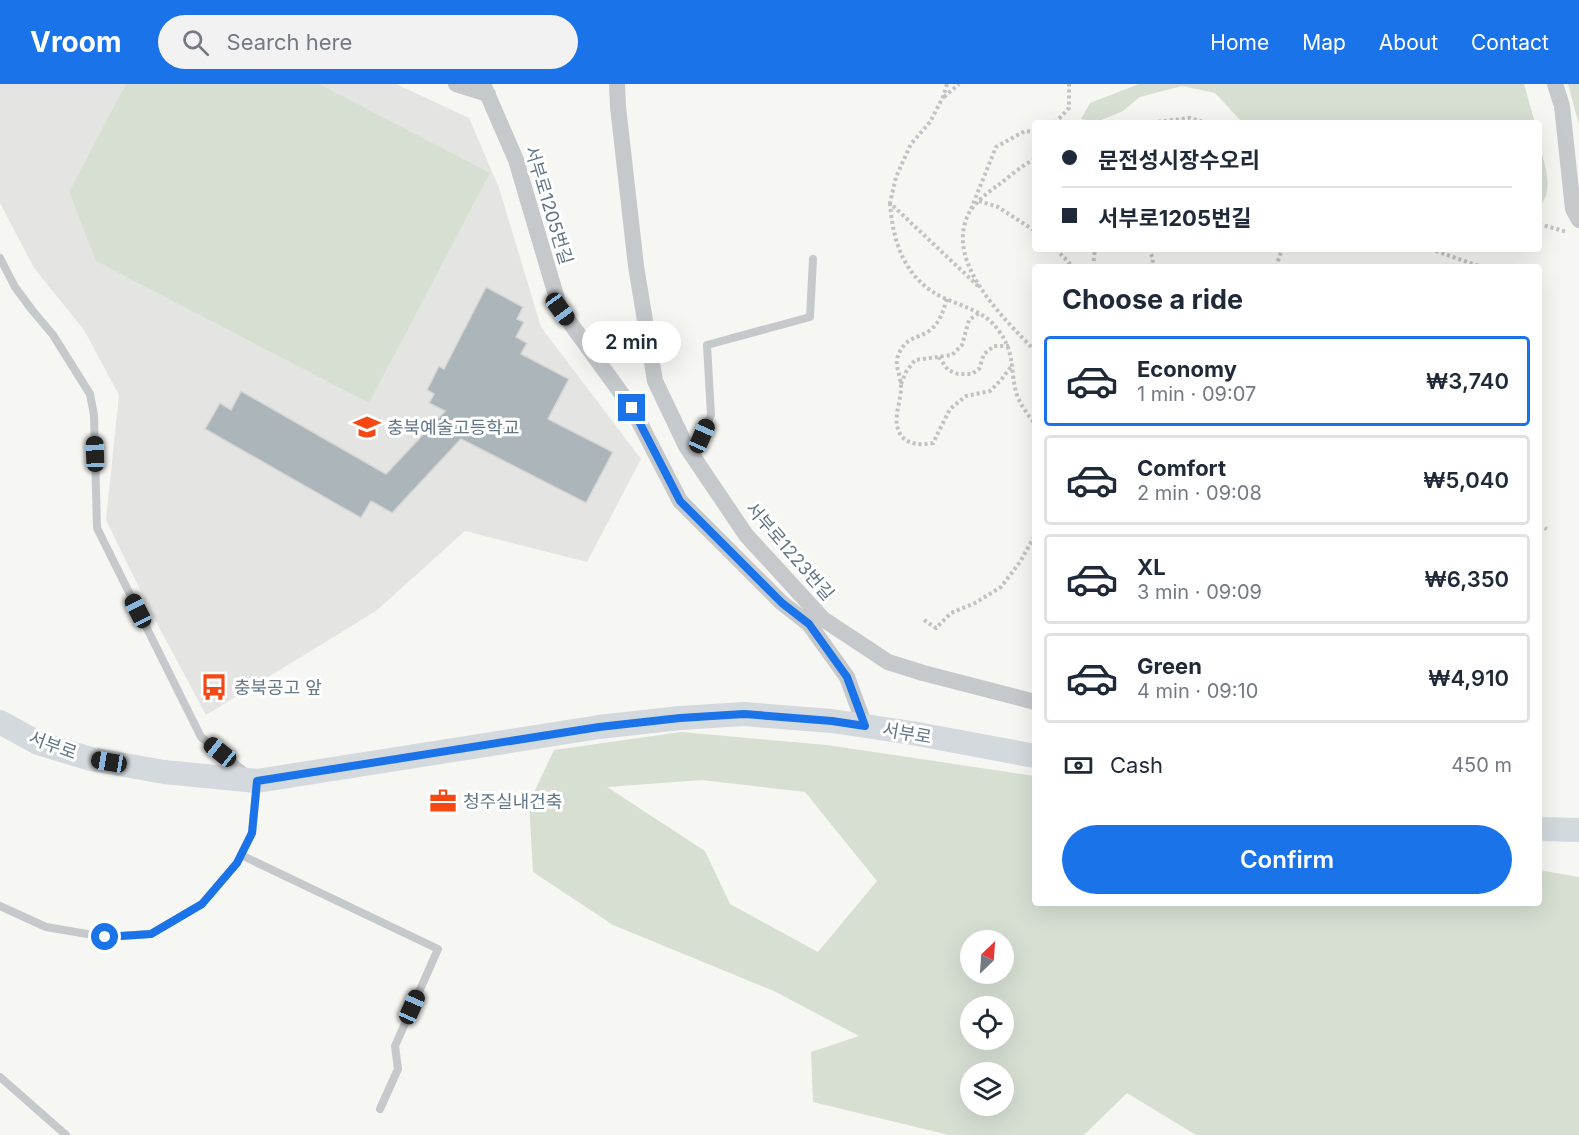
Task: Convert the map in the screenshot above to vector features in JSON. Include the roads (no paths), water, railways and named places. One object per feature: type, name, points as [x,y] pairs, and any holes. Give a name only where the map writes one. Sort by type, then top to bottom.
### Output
[{"type":"main road","name":"서부로","points":[[0,722],[38,742],[91,759],[164,772],[257,781],[599,727],[744,714],[832,721],[1032,755]]},
{"type":"main road","points":[[1542,829],[1579,830]]},
{"type":"street","name":"서부로1205번길","points":[[456,84],[485,89],[516,160],[560,309],[632,408],[680,501],[782,603],[809,624],[847,677],[865,726]]},
{"type":"street","name":"서부로1223번길","points":[[617,84],[636,266],[655,381],[686,446],[750,538],[823,619],[888,662],[923,674],[1032,701]]},
{"type":"street","points":[[1555,84],[1562,106],[1572,209],[1578,227]]},
{"type":"street","points":[[731,552],[750,538]]},
{"type":"lane","points":[[0,258],[15,287],[53,335],[90,394],[94,415],[97,528],[201,737],[257,781],[252,833],[237,863],[202,904],[151,934],[105,937],[46,927],[0,906]]},
{"type":"lane","points":[[693,456],[711,415],[707,345],[810,317],[813,260]]},
{"type":"lane","points":[[241,855],[438,949],[394,1046],[398,1069],[380,1109]]},
{"type":"lane","points":[[0,1077],[66,1135]]},
{"type":"place","name":"충북예술고등학교","points":[[367,427]]},
{"type":"place","name":"충북공고 앞","points":[[214,687]]},
{"type":"place","name":"청주실내건축","points":[[443,801]]}]
